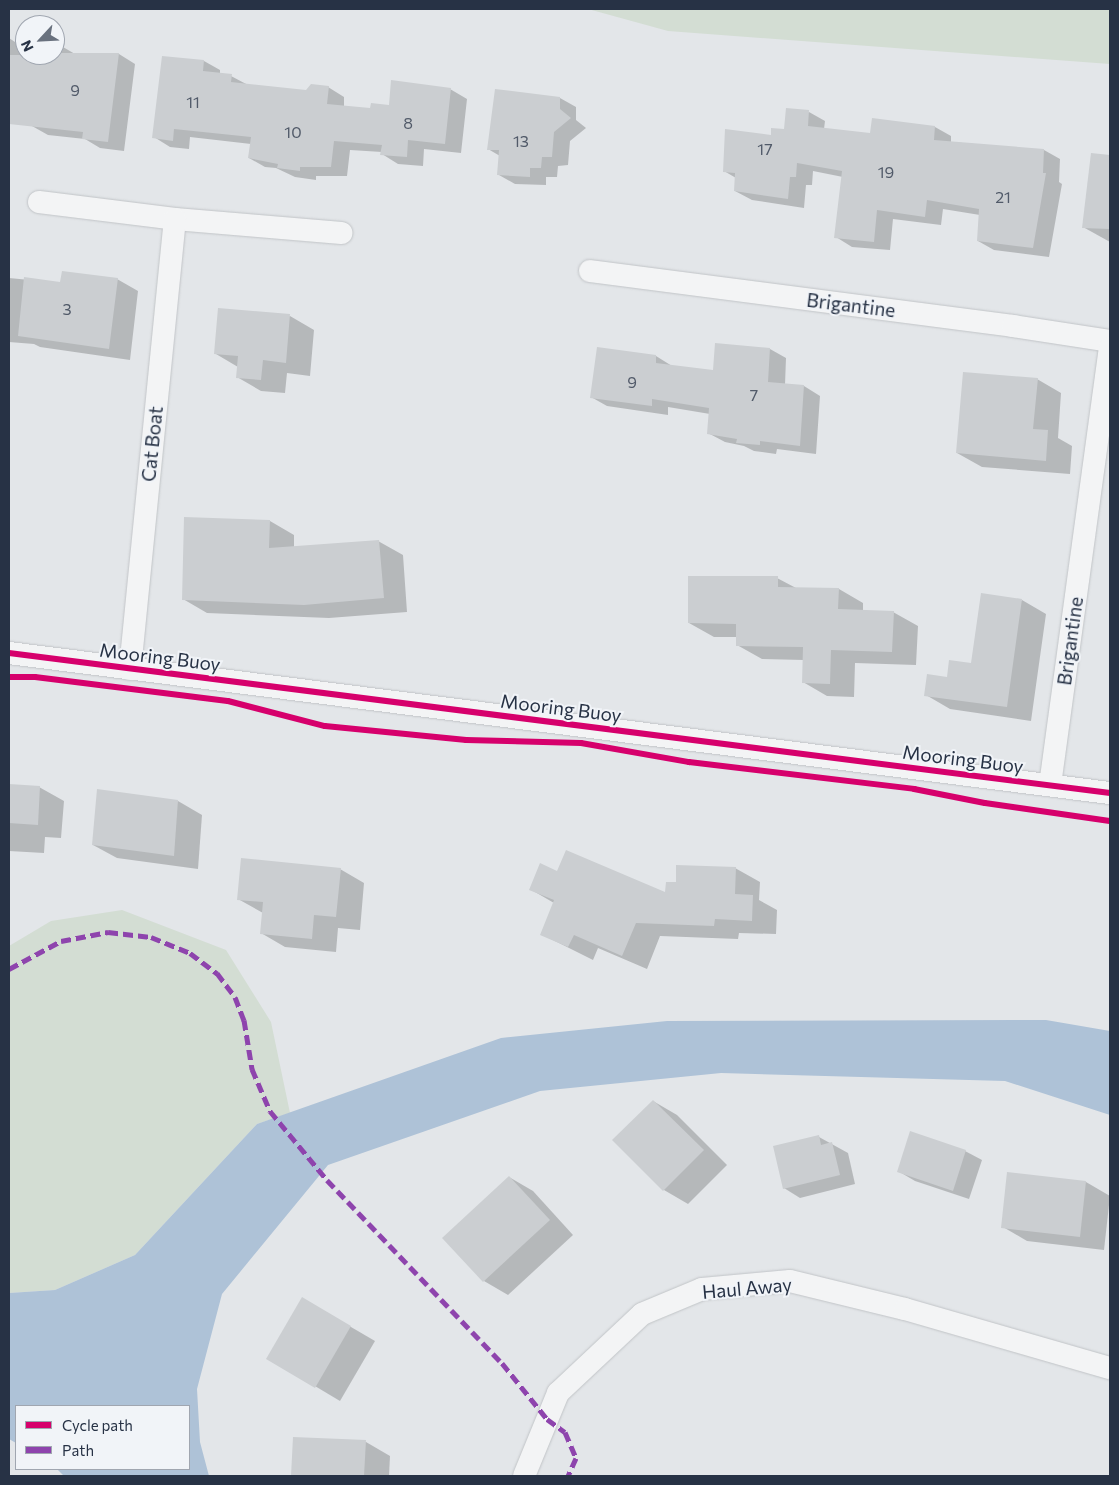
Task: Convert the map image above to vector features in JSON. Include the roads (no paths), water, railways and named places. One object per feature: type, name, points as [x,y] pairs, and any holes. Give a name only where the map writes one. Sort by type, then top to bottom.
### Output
[{"type":"street","points":[[39,202],[175,219],[341,233]]},
{"type":"street","name":"Cat Boat","points":[[130,669],[175,219]]},
{"type":"street","name":"Brigantine","points":[[590,271],[1013,326],[1110,341]]},
{"type":"street","name":"Brigantine","points":[[1050,785],[1110,349]]},
{"type":"street","name":"Mooring Buoy","points":[[9,654],[1110,793]]},
{"type":"street","name":"Haul Away","points":[[524,1476],[558,1392],[642,1314],[702,1289],[790,1281],[906,1309],[1110,1368]]},
{"type":"water","points":[[1046,1020],[1110,1031],[1110,1115],[1005,1081],[721,1073],[540,1091],[328,1165],[222,1294],[197,1389],[200,1442],[209,1476],[64,1476],[58,1470],[190,1470],[190,1405],[15,1405],[15,1442],[9,1439],[9,1293],[55,1290],[135,1255],[257,1124],[501,1038],[667,1021]]}]
